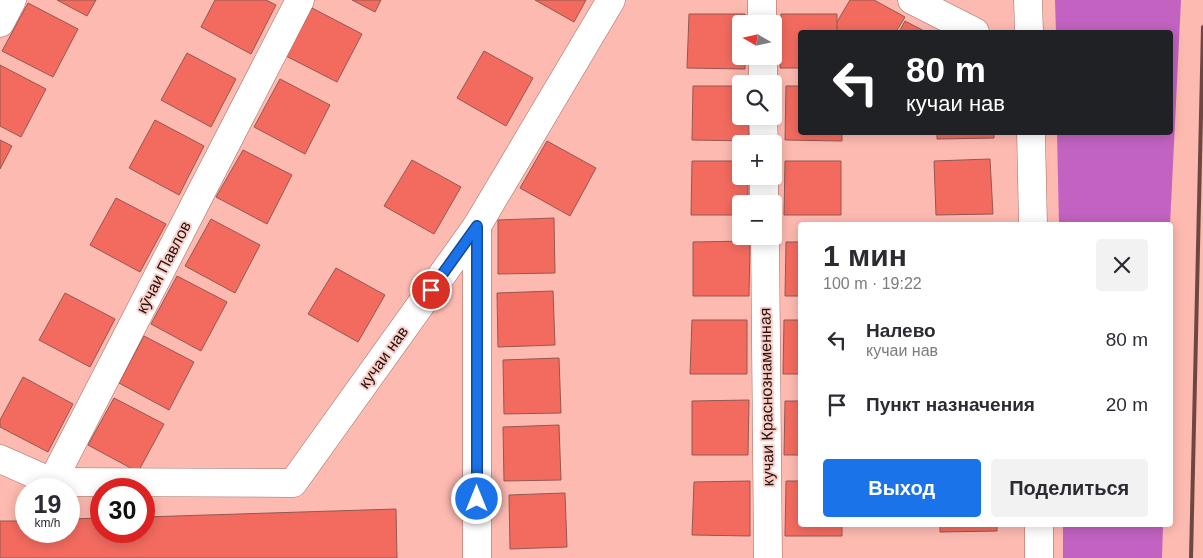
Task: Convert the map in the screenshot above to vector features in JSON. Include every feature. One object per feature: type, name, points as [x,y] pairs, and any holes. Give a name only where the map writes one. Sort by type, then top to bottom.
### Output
[{"type":"street","points":[[0,23],[12,0]]},
{"type":"street","name":"кӯчаи Павлов","points":[[54,478],[300,0]]},
{"type":"street","name":"кучаи нав","points":[[80,482],[293,483],[477,226],[611,0]]},
{"type":"street","points":[[762,0],[762,15]]},
{"type":"street","points":[[912,0],[971,30]]},
{"type":"street","points":[[1028,0],[1029,30]]},
{"type":"street","points":[[1031,135],[1033,222]]},
{"type":"street","points":[[477,226],[478,558]]},
{"type":"street","name":"кучаи Краснознаменная","points":[[764,245],[768,558]]},
{"type":"street","points":[[0,459],[43,478]]},
{"type":"street","points":[[1039,527],[1039,558]]},
{"type":"shaded area","points":[[1055,0],[1181,0],[1170,222],[1059,222],[1057,135],[1173,135],[1173,30],[1056,30]]},
{"type":"shaded area","points":[[1063,527],[1163,527],[1162,558],[1063,558]]},
{"type":"building","points":[[57,0],[96,0],[87,16]]},
{"type":"building","points":[[215,0],[266,0],[276,5],[251,54],[201,27]]},
{"type":"building","points":[[352,0],[381,0],[375,12]]},
{"type":"building","points":[[535,0],[586,0],[574,22]]},
{"type":"building","points":[[850,0],[874,0],[905,17],[897,30],[832,30]]},
{"type":"building","points":[[28,3],[78,29],[53,77],[2,51]]},
{"type":"building","points":[[312,8],[362,34],[337,82],[286,56]]},
{"type":"building","points":[[689,14],[745,14],[732,15],[732,65],[745,65],[745,69],[687,68]]},
{"type":"building","points":[[781,14],[837,14],[837,30],[798,30],[798,68],[780,68],[780,65],[782,65]]},
{"type":"building","points":[[905,21],[922,30],[900,30]]},
{"type":"building","points":[[484,51],[533,78],[506,126],[457,98]]},
{"type":"building","points":[[187,53],[236,79],[211,127],[161,100]]},
{"type":"building","points":[[0,65],[46,89],[21,137],[0,126]]},
{"type":"building","points":[[280,79],[330,105],[305,154],[254,127]]},
{"type":"building","points":[[693,86],[732,86],[732,125],[749,125],[749,135],[732,135],[732,141],[692,140]]},
{"type":"building","points":[[786,86],[798,86],[798,135],[842,135],[842,141],[785,140]]},
{"type":"building","points":[[155,120],[204,146],[179,195],[129,168]]},
{"type":"building","points":[[937,135],[994,135],[994,138],[937,139]]},
{"type":"building","points":[[0,140],[12,146],[0,169]]},
{"type":"building","points":[[547,141],[596,168],[570,216],[520,188]]},
{"type":"building","points":[[243,150],[292,175],[267,224],[216,197]]},
{"type":"building","points":[[990,159],[993,214],[936,215],[934,161]]},
{"type":"building","points":[[412,160],[461,187],[434,234],[384,206]]},
{"type":"building","points":[[692,161],[732,161],[732,185],[748,185],[748,195],[732,195],[732,215],[691,215]]},
{"type":"building","points":[[785,161],[841,161],[841,215],[784,215]]},
{"type":"building","points":[[116,198],[166,224],[140,272],[90,245]]},
{"type":"building","points":[[554,218],[555,273],[498,274],[498,220]]},
{"type":"building","points":[[211,219],[260,245],[235,293],[185,266]]},
{"type":"building","points":[[732,241],[732,245],[750,245],[749,296],[693,296],[693,242]]},
{"type":"building","points":[[786,242],[798,242],[798,296],[785,296]]},
{"type":"building","points":[[336,268],[385,295],[358,342],[308,314]]},
{"type":"building","points":[[177,276],[227,302],[201,351],[151,324]]},
{"type":"building","points":[[553,291],[555,345],[498,347],[497,293]]},
{"type":"building","points":[[65,293],[115,319],[90,367],[39,340]]},
{"type":"building","points":[[692,320],[747,320],[747,374],[690,374]]},
{"type":"building","points":[[784,320],[798,320],[798,374],[783,374]]},
{"type":"building","points":[[144,336],[194,362],[169,410],[119,383]]},
{"type":"building","points":[[559,358],[561,413],[504,414],[503,360]]},
{"type":"building","points":[[23,377],[73,404],[48,452],[0,427],[0,420]]},
{"type":"building","points":[[114,398],[164,424],[138,472],[88,445]]},
{"type":"building","points":[[749,400],[748,455],[692,455],[692,401]]},
{"type":"building","points":[[785,401],[798,401],[798,455],[784,455]]},
{"type":"building","points":[[559,425],[561,480],[504,481],[503,427]]},
{"type":"building","points":[[750,481],[750,536],[692,535],[694,482]]},
{"type":"building","points":[[786,481],[798,481],[798,527],[842,527],[842,536],[785,536]]},
{"type":"building","points":[[565,493],[567,547],[510,549],[509,495]]},
{"type":"building","points":[[396,509],[397,558],[0,558],[0,521],[15,521],[15,543],[80,543],[80,519],[90,518],[90,543],[155,543],[155,517]]},
{"type":"building","points":[[940,527],[997,527],[997,531],[940,532]]},
{"type":"railway","points":[[1191,558],[1203,27]]},
{"type":"route","points":[[431,290],[477,226],[477,499]]}]
